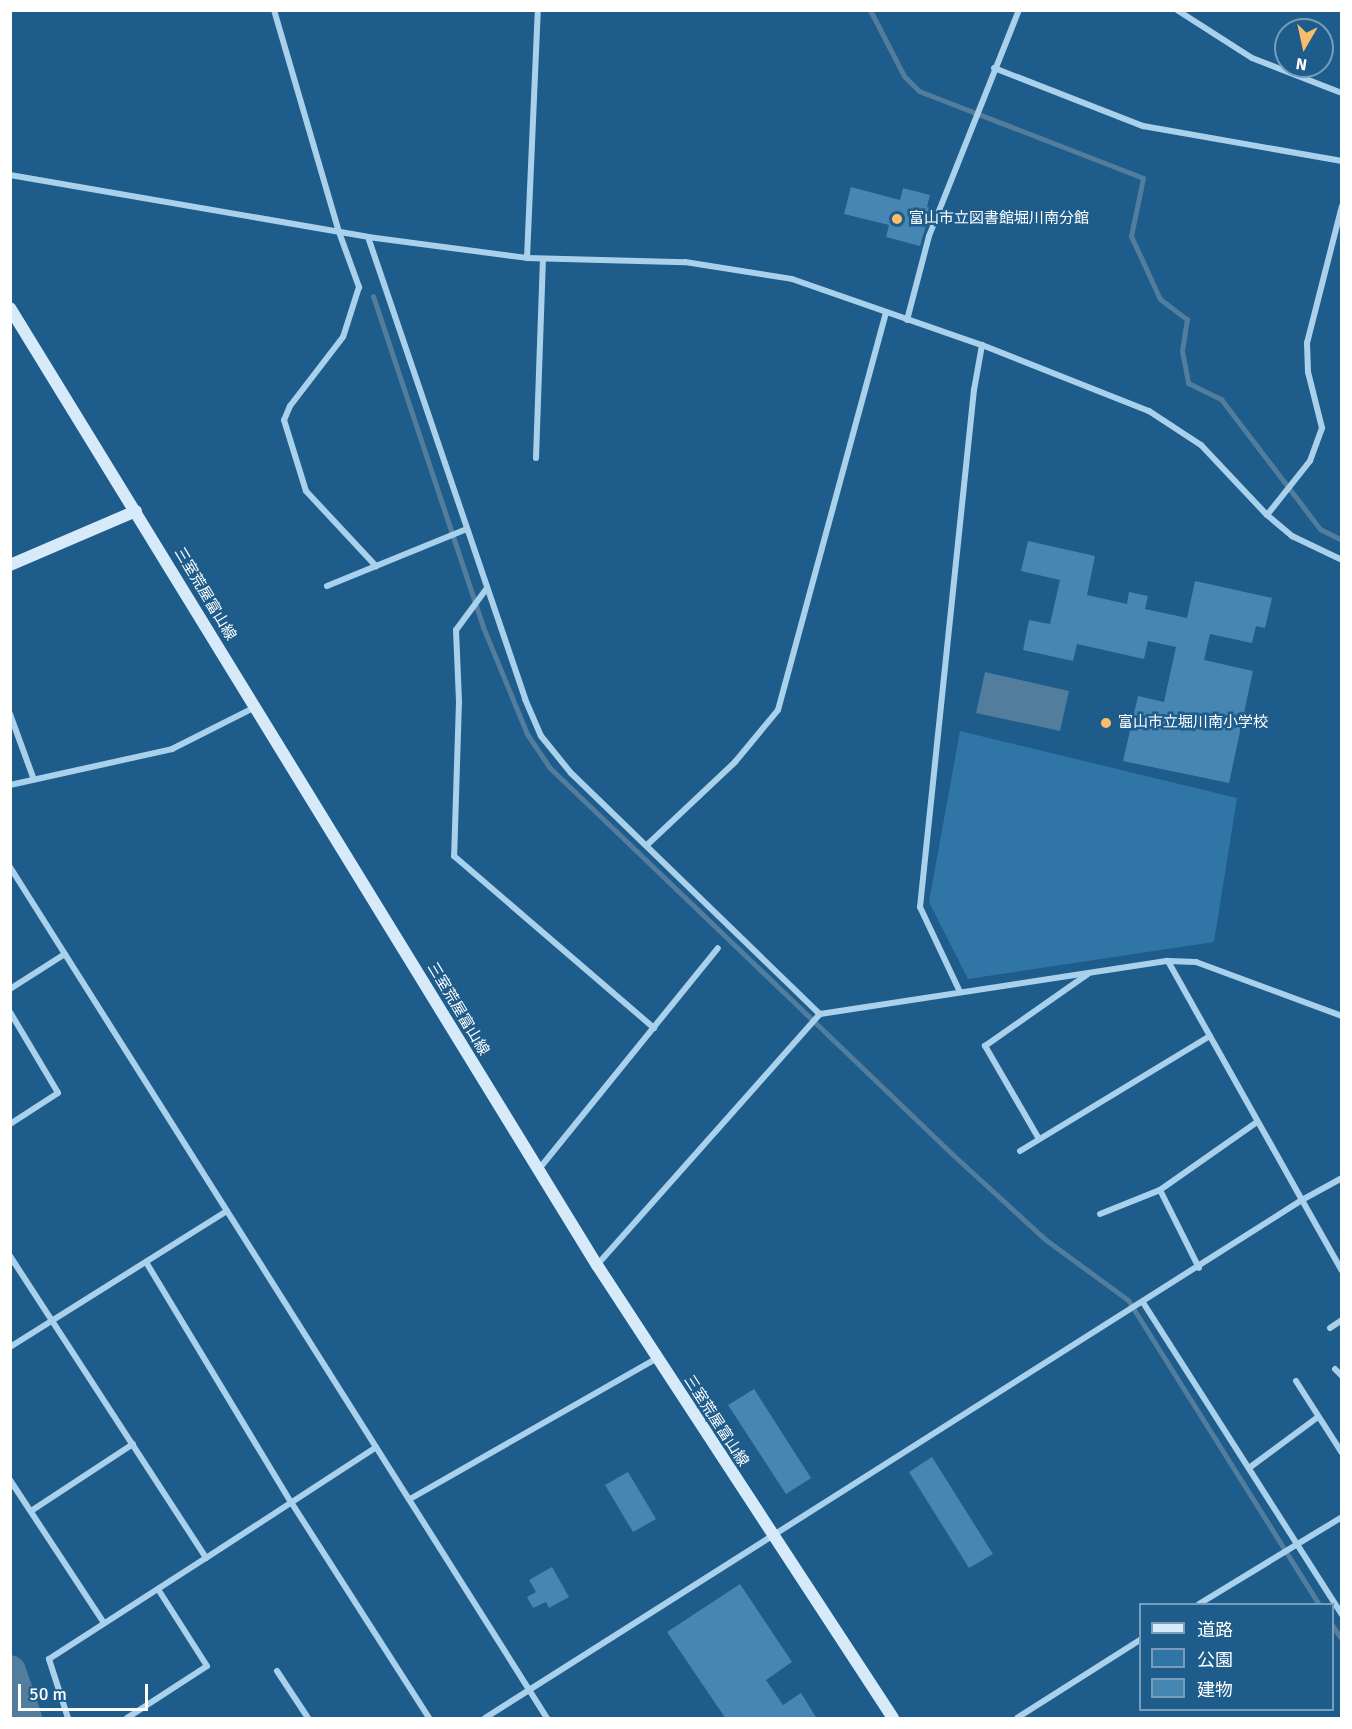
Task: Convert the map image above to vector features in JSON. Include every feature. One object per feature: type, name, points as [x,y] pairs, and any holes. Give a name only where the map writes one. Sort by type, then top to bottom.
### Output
[{"type":"main road","name":"三室荒屋富山線","points":[[10,308],[597,1265],[893,1719]]},
{"type":"main road","points":[[10,565],[136,511]]},
{"type":"street","points":[[274,10],[339,232],[359,287],[343,337],[290,406],[284,420],[306,491],[376,566]]},
{"type":"street","points":[[527,258],[538,10]]},
{"type":"street","points":[[908,320],[929,236],[1019,10]]},
{"type":"street","points":[[1177,10],[1252,58],[1341,93]]},
{"type":"street","points":[[994,68],[1143,126],[1341,160]]},
{"type":"street","points":[[10,175],[368,237],[527,258],[706,265],[792,279],[982,345],[1149,411],[1201,445],[1267,515],[1292,536],[1341,560]]},
{"type":"street","points":[[1267,515],[1310,461],[1322,428],[1308,372],[1307,344],[1341,206]]},
{"type":"street","points":[[368,237],[487,588],[542,736],[571,773],[820,1014]]},
{"type":"street","points":[[536,458],[543,259]]},
{"type":"street","points":[[647,845],[735,762],[778,710],[886,313]]},
{"type":"street","points":[[960,992],[920,907],[974,390],[982,345]]},
{"type":"street","points":[[327,586],[467,529]]},
{"type":"street","points":[[487,588],[456,630],[459,701],[454,856],[654,1028]]},
{"type":"street","points":[[10,785],[172,750],[256,706]]},
{"type":"street","points":[[10,714],[34,780]]},
{"type":"street","points":[[10,867],[13,878],[65,954],[547,1719]]},
{"type":"street","points":[[539,1169],[718,948]]},
{"type":"street","points":[[10,989],[65,954]]},
{"type":"street","points":[[597,1265],[820,1014],[1168,961],[1196,962],[1341,1016]]},
{"type":"street","points":[[1168,961],[1341,1271]]},
{"type":"street","points":[[1039,1139],[985,1046],[1090,972]]},
{"type":"street","points":[[10,1012],[58,1093],[10,1124]]},
{"type":"street","points":[[1020,1150],[1210,1036]]},
{"type":"street","points":[[1100,1214],[1160,1190],[1257,1122]]},
{"type":"street","points":[[485,1719],[1144,1304],[1302,1200],[1341,1178]]},
{"type":"street","points":[[1160,1190],[1198,1268]]},
{"type":"street","points":[[10,1347],[227,1211]]},
{"type":"street","points":[[10,1256],[206,1558]]},
{"type":"street","points":[[146,1262],[291,1502],[429,1719]]},
{"type":"street","points":[[1144,1304],[1333,1603]]},
{"type":"street","points":[[1330,1328],[1341,1320]]},
{"type":"street","points":[[410,1499],[657,1358]]},
{"type":"street","points":[[1335,1369],[1341,1376]]},
{"type":"street","points":[[1296,1381],[1341,1454]]},
{"type":"street","points":[[1249,1468],[1318,1417]]},
{"type":"street","points":[[31,1511],[133,1444]]},
{"type":"street","points":[[68,1719],[49,1659],[376,1447]]},
{"type":"street","points":[[10,1480],[104,1623]]},
{"type":"street","points":[[1202,1603],[1341,1517]]},
{"type":"street","points":[[127,1719],[207,1666],[158,1589]]},
{"type":"street","points":[[1017,1719],[1139,1641]]},
{"type":"street","points":[[277,1671],[308,1719]]},
{"type":"green space","points":[[960,731],[1237,798],[1214,942],[968,979],[929,902]]},
{"type":"shaded area","points":[[985,672],[1069,691],[1060,731],[976,713]]},
{"type":"building","name":"富山市立図書館堀川南分館","points":[[851,187],[900,200],[903,188],[930,195],[927,207],[931,208],[920,246],[886,237],[889,225],[844,214]]},
{"type":"building","points":[[1028,541],[1095,556],[1087,595],[1127,604],[1129,592],[1148,596],[1145,609],[1187,618],[1195,581],[1272,598],[1265,628],[1256,626],[1252,643],[1210,634],[1204,660],[1253,671],[1229,783],[1123,761],[1138,696],[1164,702],[1176,647],[1148,641],[1144,659],[1077,644],[1073,661],[1023,650],[1029,620],[1050,624],[1060,580],[1021,571]]},
{"type":"building","points":[[754,1389],[811,1478],[786,1494],[728,1405]]},
{"type":"building","points":[[932,1457],[993,1554],[969,1568],[909,1472]]},
{"type":"building","points":[[628,1472],[656,1519],[633,1532],[605,1485]]},
{"type":"building","points":[[552,1567],[569,1597],[549,1608],[546,1602],[533,1608],[527,1597],[536,1592],[529,1580]]},
{"type":"building","points":[[740,1584],[792,1662],[766,1680],[783,1705],[801,1693],[817,1719],[726,1719],[667,1632]]},
{"type":"waterway","points":[[870,10],[904,76],[919,91],[1143,178],[1131,236],[1160,299],[1187,319],[1182,351],[1188,383],[1221,399],[1320,529],[1342,540]]},
{"type":"waterway","points":[[373,296],[483,627],[527,734],[549,767],[951,1153],[1046,1240],[1128,1300],[1318,1603]]},
{"type":"waterway","points":[[1334,1628],[1342,1640]]},
{"type":"waterway","points":[[10,1671],[26,1718]]},
{"type":"place","name":"富山市立図書館堀川南分館","points":[[897,219]]},
{"type":"place","name":"富山市立堀川南小学校","points":[[1106,723]]}]
